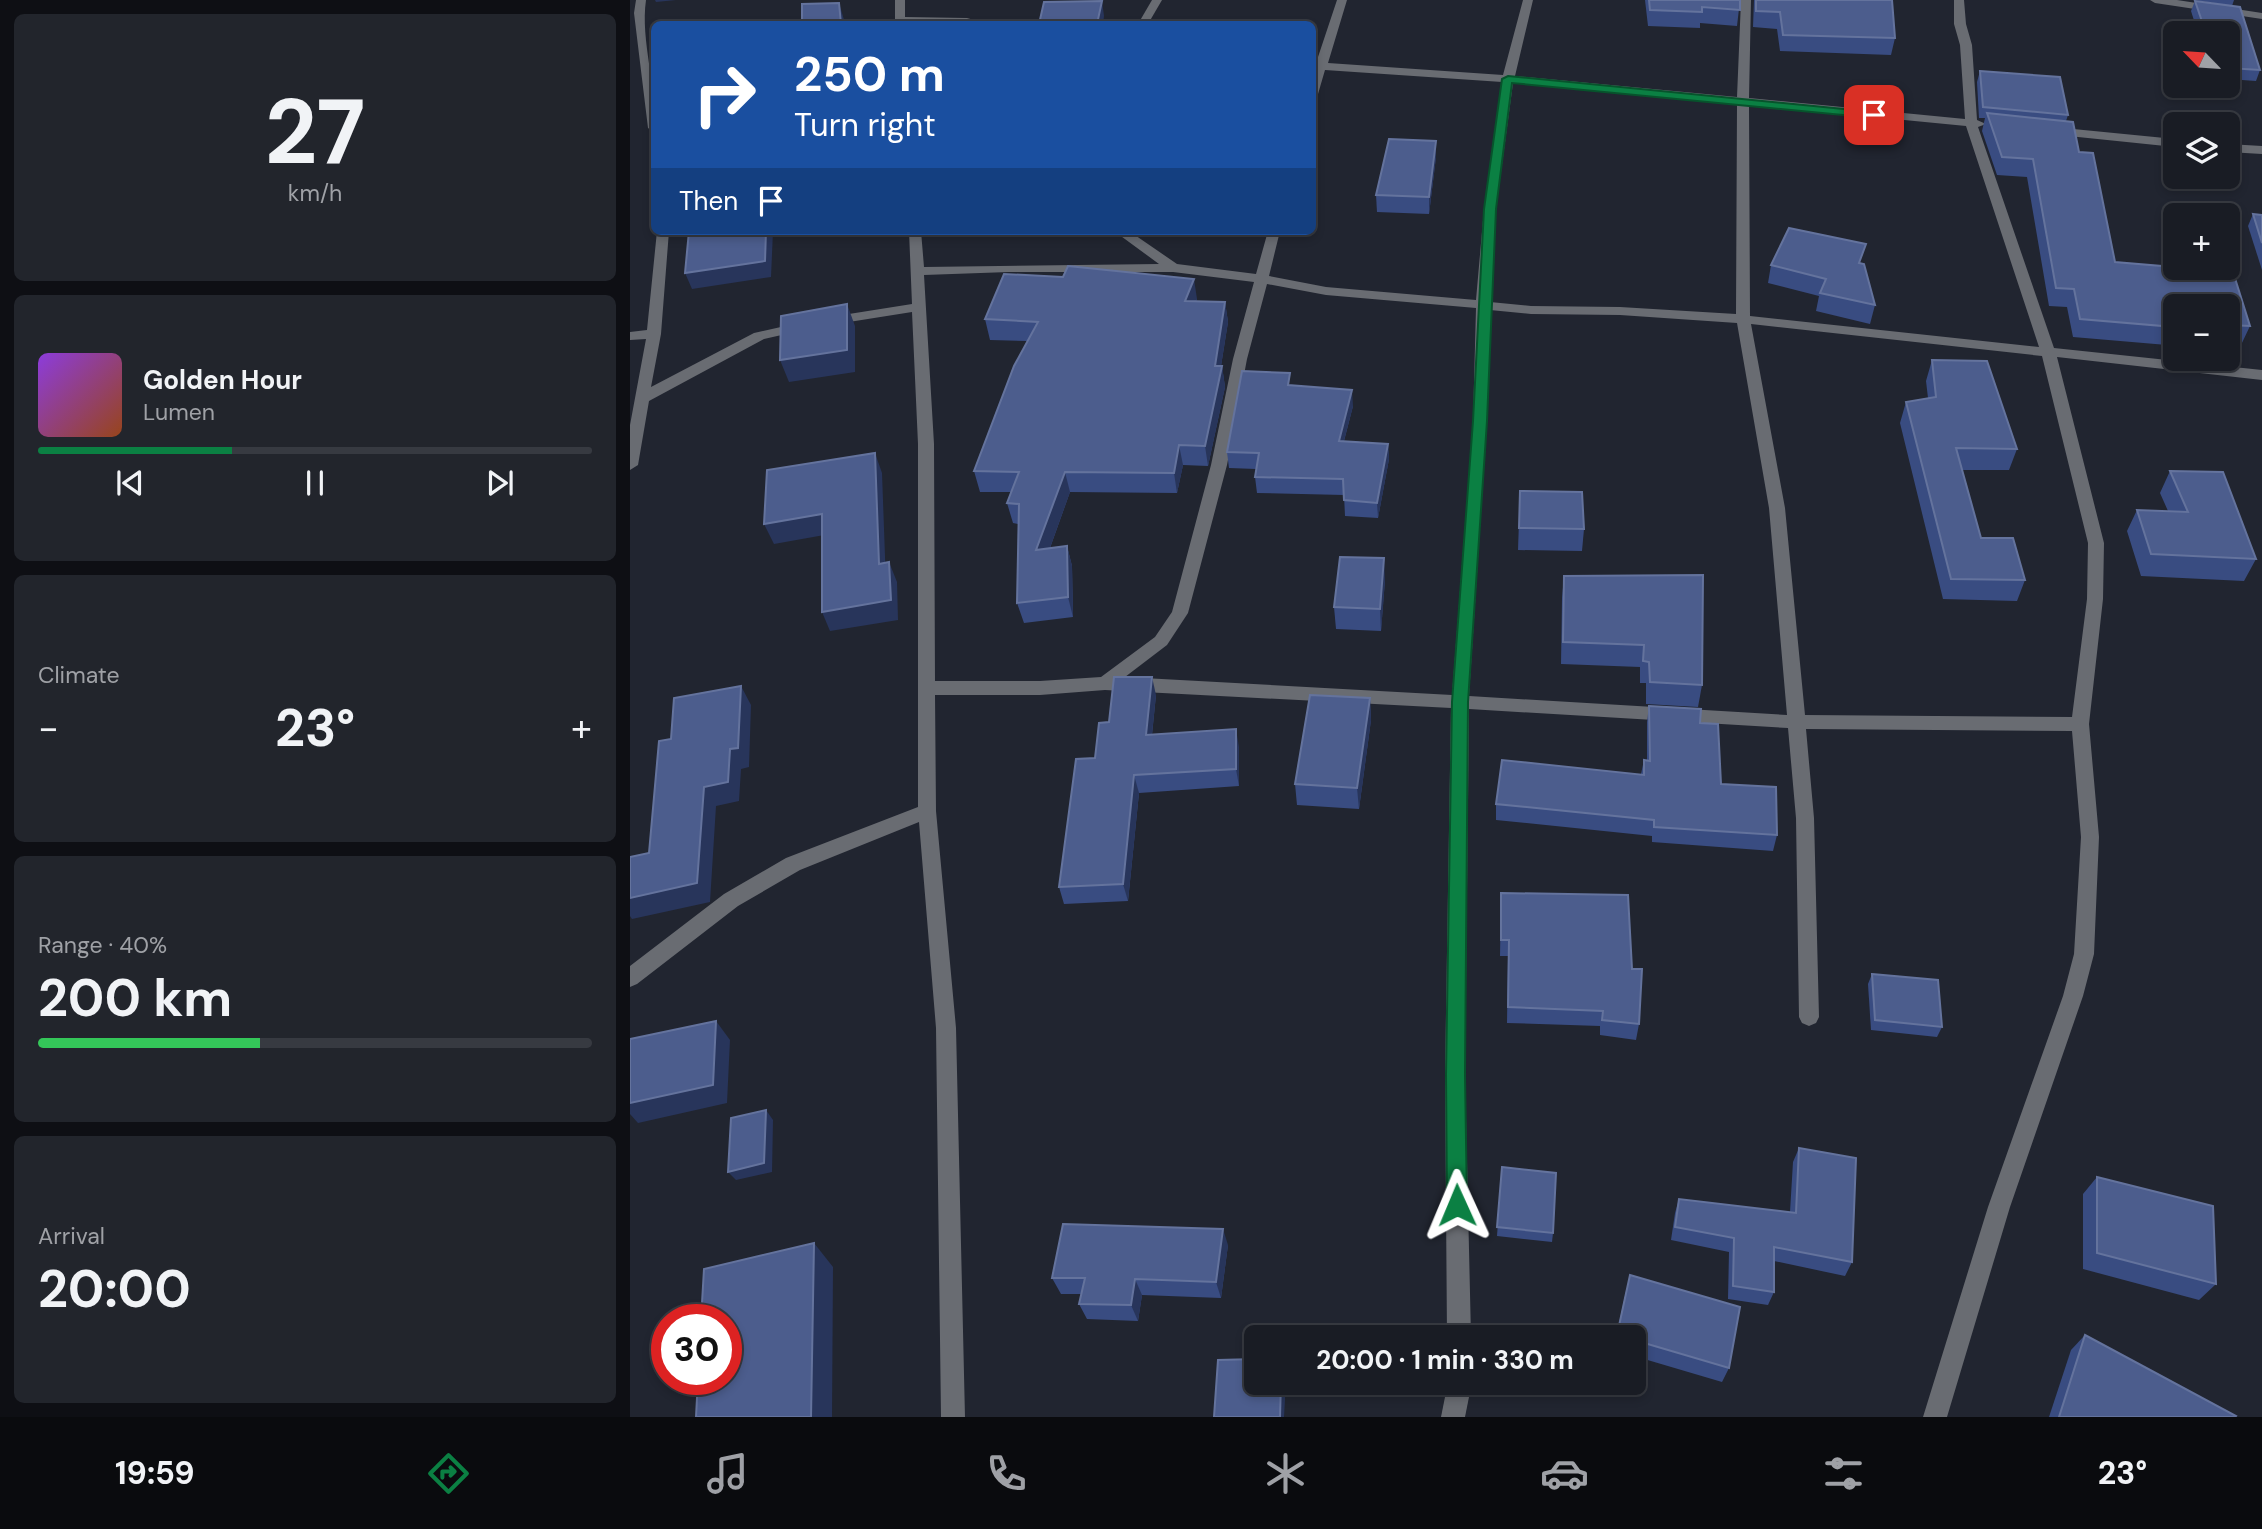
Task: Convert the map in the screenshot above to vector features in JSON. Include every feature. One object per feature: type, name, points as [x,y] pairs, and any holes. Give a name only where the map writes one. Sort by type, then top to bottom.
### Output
[{"type":"street","points":[[641,0],[639,13],[651,105]]},
{"type":"street","points":[[900,0],[900,21]]},
{"type":"street","points":[[1145,21],[1157,0]]},
{"type":"street","points":[[1342,0],[1316,66],[1508,79],[1997,126]]},
{"type":"street","points":[[1459,1325],[1455,1074],[1460,702],[1480,421],[1483,304],[1490,209],[1508,79],[1528,0]]},
{"type":"street","points":[[1746,0],[1743,319],[1777,508],[1805,818],[1809,1017]]},
{"type":"street","points":[[1935,1417],[1998,1207],[2073,996],[2084,954],[2090,837],[2080,724],[2095,599],[2096,543],[2048,351],[1971,124],[1966,46],[1959,0]]},
{"type":"street","points":[[2158,0],[2262,16]]},
{"type":"street","points":[[2037,130],[2163,143]]},
{"type":"street","points":[[2240,149],[2262,150]]},
{"type":"street","points":[[630,465],[654,334],[663,235]]},
{"type":"street","points":[[915,235],[926,444],[927,811],[946,1028],[953,1417]]},
{"type":"street","points":[[1125,235],[1173,268]]},
{"type":"street","points":[[1105,683],[1161,641],[1180,613],[1219,465],[1240,359],[1274,235]]},
{"type":"street","points":[[916,271],[1173,268],[1261,279],[1326,291],[1531,310],[1620,311],[1743,319],[2262,375]]},
{"type":"street","points":[[643,398],[759,335],[920,307]]},
{"type":"street","points":[[630,336],[654,334]]},
{"type":"street","points":[[925,688],[1040,688],[1105,683],[1795,722],[2080,724]]},
{"type":"street","points":[[630,978],[731,900],[793,864],[927,811]]},
{"type":"street","points":[[1453,1417],[1457,1395]]},
{"type":"building","points":[[1649,0],[1740,0],[1740,10],[1702,7],[1702,12],[1650,10]]},
{"type":"building","points":[[1756,0],[1892,0],[1895,38],[1783,35],[1780,12],[1756,11]]},
{"type":"building","points":[[1102,1],[1098,21],[1040,21],[1044,2]]},
{"type":"building","points":[[2195,1],[2240,7],[2260,70],[2240,69],[2240,21],[2202,21]]},
{"type":"building","points":[[839,3],[841,21],[802,21],[802,4]]},
{"type":"building","points":[[1980,71],[2060,77],[2068,115],[1983,107]]},
{"type":"building","points":[[1987,113],[2073,122],[2079,152],[2093,153],[2115,262],[2163,266],[2163,280],[2236,280],[2240,294],[2163,294],[2163,326],[2080,319],[2074,289],[2056,288],[2033,159],[2002,157]]},
{"type":"building","points":[[1389,139],[1436,141],[1429,197],[1376,195]]},
{"type":"building","points":[[2253,214],[2262,215],[2262,243]]},
{"type":"building","points":[[1789,228],[1866,244],[1859,263],[1864,264],[1875,305],[1820,293],[1826,279],[1771,265]]},
{"type":"building","points":[[689,235],[766,235],[765,261],[685,273]]},
{"type":"building","points":[[1068,266],[1194,279],[1185,301],[1225,302],[1215,366],[1222,366],[1205,446],[1179,445],[1174,473],[1065,472],[1036,550],[1067,546],[1068,597],[1017,603],[1019,504],[1007,503],[1019,472],[974,471],[1014,366],[1038,322],[985,319],[1004,274],[1063,277]]},
{"type":"building","points":[[2240,294],[2250,326],[2240,326]]},
{"type":"building","points":[[847,304],[847,350],[780,360],[781,316]]},
{"type":"building","points":[[1932,360],[1987,361],[2017,449],[1956,448],[1981,538],[2013,538],[2025,580],[1951,579],[1906,402],[1936,397]]},
{"type":"building","points":[[1242,371],[1290,373],[1288,385],[1352,390],[1339,441],[1388,444],[1377,503],[1344,500],[1343,479],[1255,477],[1259,453],[1227,452]]},
{"type":"building","points":[[875,453],[879,564],[889,562],[891,600],[822,612],[822,514],[764,524],[767,470]]},
{"type":"building","points":[[2170,471],[2223,472],[2256,559],[2151,554],[2137,510],[2188,512]]},
{"type":"building","points":[[1520,491],[1582,492],[1584,529],[1519,528]]},
{"type":"building","points":[[1340,557],[1384,558],[1380,609],[1334,607]]},
{"type":"building","points":[[1703,575],[1702,685],[1650,682],[1649,662],[1643,661],[1644,645],[1563,642],[1564,576]]},
{"type":"building","points":[[1114,677],[1152,677],[1146,735],[1236,729],[1236,769],[1134,775],[1123,884],[1059,887],[1076,759],[1095,758],[1099,723],[1109,722]]},
{"type":"building","points":[[741,686],[738,748],[730,749],[728,782],[704,787],[697,883],[630,898],[630,857],[649,853],[659,741],[671,739],[674,698]]},
{"type":"building","points":[[1310,695],[1370,698],[1357,788],[1295,784]]},
{"type":"building","points":[[1649,706],[1701,709],[1700,723],[1718,724],[1721,784],[1776,787],[1777,835],[1654,827],[1654,820],[1496,804],[1502,760],[1644,775],[1644,760],[1650,761]]},
{"type":"building","points":[[1501,893],[1628,895],[1632,969],[1642,969],[1639,1024],[1602,1020],[1603,1011],[1508,1007],[1509,940],[1501,940]]},
{"type":"building","points":[[1872,974],[1938,980],[1942,1027],[1875,1020]]},
{"type":"building","points":[[716,1021],[713,1085],[630,1103],[630,1039]]},
{"type":"building","points":[[766,1110],[764,1163],[728,1172],[731,1118]]},
{"type":"building","points":[[1799,1148],[1856,1158],[1852,1262],[1774,1247],[1774,1292],[1733,1286],[1734,1238],[1675,1227],[1679,1199],[1796,1213]]},
{"type":"building","points":[[1502,1167],[1556,1173],[1553,1233],[1497,1227]]},
{"type":"building","points":[[2097,1177],[2213,1206],[2216,1284],[2097,1253]]},
{"type":"building","points":[[1063,1224],[1223,1229],[1216,1282],[1135,1279],[1131,1305],[1079,1304],[1085,1278],[1052,1278]]},
{"type":"building","points":[[814,1243],[811,1417],[696,1417],[697,1395],[742,1395],[742,1304],[702,1304],[704,1269]]},
{"type":"building","points":[[1630,1275],[1740,1307],[1729,1368],[1646,1344],[1646,1325],[1619,1325]]},
{"type":"building","points":[[2085,1335],[2236,1416],[2059,1417]]},
{"type":"building","points":[[1244,1359],[1244,1395],[1281,1395],[1280,1417],[1214,1417],[1218,1360]]},
{"type":"route","points":[[1457,1205],[1455,1074],[1460,702],[1480,421],[1483,304],[1490,209],[1508,79],[1874,115]]}]
